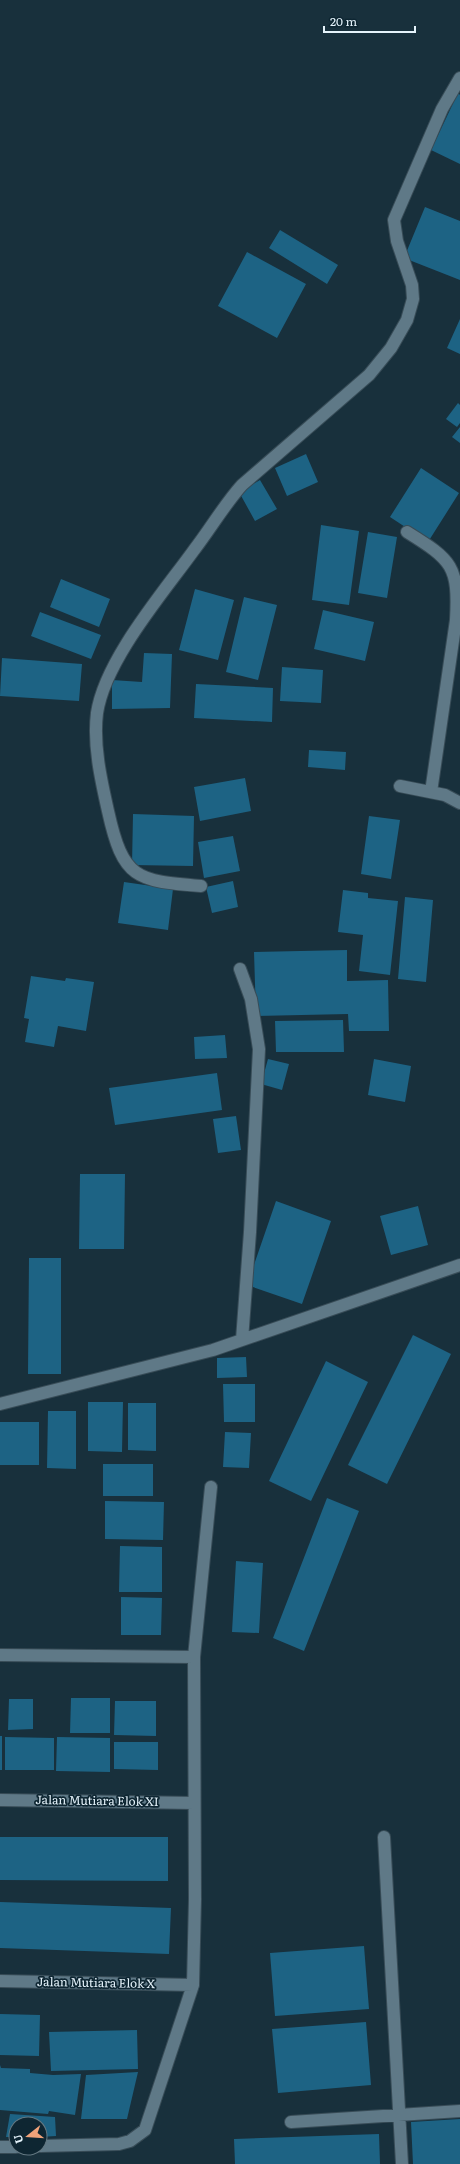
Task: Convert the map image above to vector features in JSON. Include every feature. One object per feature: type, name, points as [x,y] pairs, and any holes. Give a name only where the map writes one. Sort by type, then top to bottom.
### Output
[{"type":"street","points":[[201,886],[158,883],[141,877],[132,870],[121,853],[112,829],[101,780],[97,746],[97,712],[106,684],[126,644],[202,539],[225,504],[242,484],[287,448],[369,375],[394,342],[407,320],[413,299],[412,285],[397,241],[394,220],[442,109],[460,78]]},
{"type":"street","points":[[407,532],[434,549],[450,566],[455,576],[457,592],[456,620],[431,792]]},
{"type":"street","points":[[400,786],[445,795],[460,803]]},
{"type":"street","points":[[240,969],[251,999],[259,1049],[250,1232],[242,1340]]},
{"type":"street","points":[[0,1404],[195,1355],[460,1265]]},
{"type":"street","points":[[48,2146],[119,2144],[130,2141],[145,2130],[193,1985],[195,1899],[194,1658],[211,1487]]},
{"type":"street","points":[[0,1655],[194,1658]]},
{"type":"street","name":"Jalan Mutiara Elok XI","points":[[0,1800],[194,1802]]},
{"type":"street","points":[[384,1837],[398,2114],[402,2164]]},
{"type":"street","name":"Jalan Mutiara Elok X","points":[[0,1981],[193,1985]]},
{"type":"street","points":[[291,2122],[460,2111]]},
{"type":"building","points":[[458,93],[460,95],[460,164],[431,150]]},
{"type":"building","points":[[425,207],[460,221],[460,280],[404,258]]},
{"type":"building","points":[[280,230],[338,265],[327,284],[269,248]]},
{"type":"building","points":[[247,252],[306,284],[277,338],[218,306]]},
{"type":"building","points":[[460,319],[460,354],[447,348]]},
{"type":"building","points":[[458,403],[460,405],[460,423],[457,427],[446,419]]},
{"type":"building","points":[[460,427],[460,443],[452,437]]},
{"type":"building","points":[[306,454],[318,482],[287,496],[275,468]]},
{"type":"building","points":[[421,468],[459,493],[428,542],[390,517]]},
{"type":"building","points":[[260,480],[277,509],[255,521],[239,492]]},
{"type":"building","points":[[321,525],[359,531],[349,605],[312,600]]},
{"type":"building","points":[[368,532],[397,537],[387,598],[358,593]]},
{"type":"building","points":[[61,579],[110,599],[99,627],[50,607]]},
{"type":"building","points":[[195,589],[234,600],[218,660],[179,650]]},
{"type":"building","points":[[244,597],[277,605],[258,680],[226,672]]},
{"type":"building","points":[[323,610],[374,622],[365,661],[314,649]]},
{"type":"building","points":[[40,612],[101,635],[91,659],[31,636]]},
{"type":"building","points":[[144,653],[172,654],[170,708],[112,709],[112,680],[142,682]]},
{"type":"building","points":[[2,658],[82,664],[79,701],[0,696]]},
{"type":"building","points":[[282,667],[323,670],[321,703],[280,701]]},
{"type":"building","points":[[196,684],[273,688],[272,722],[194,718]]},
{"type":"building","points":[[309,750],[346,752],[345,770],[308,767]]},
{"type":"building","points":[[245,778],[251,811],[200,821],[194,787]]},
{"type":"building","points":[[133,814],[194,816],[193,866],[132,865]]},
{"type":"building","points":[[369,816],[400,820],[391,879],[361,874]]},
{"type":"building","points":[[233,836],[240,871],[204,878],[198,842]]},
{"type":"building","points":[[233,881],[238,907],[212,913],[206,887]]},
{"type":"building","points":[[124,882],[173,889],[168,930],[118,923]]},
{"type":"building","points":[[343,890],[368,893],[368,898],[398,901],[390,975],[359,971],[363,935],[338,932]]},
{"type":"building","points":[[405,897],[433,900],[426,982],[398,979]]},
{"type":"building","points":[[347,950],[347,981],[388,980],[389,1031],[349,1031],[348,1014],[256,1016],[254,952]]},
{"type":"building","points":[[31,976],[65,981],[66,978],[94,982],[86,1031],[58,1026],[54,1047],[25,1042],[29,1019],[24,1018]]},
{"type":"building","points":[[343,1020],[344,1052],[276,1052],[275,1021]]},
{"type":"building","points":[[225,1035],[227,1058],[195,1059],[194,1037]]},
{"type":"building","points":[[268,1059],[289,1064],[282,1090],[261,1084]]},
{"type":"building","points":[[374,1059],[411,1066],[405,1102],[368,1095]]},
{"type":"building","points":[[217,1073],[222,1110],[115,1125],[109,1088]]},
{"type":"building","points":[[236,1116],[241,1150],[218,1153],[213,1119]]},
{"type":"building","points":[[80,1174],[125,1174],[124,1249],[79,1249]]},
{"type":"building","points":[[276,1201],[331,1221],[302,1304],[247,1285]]},
{"type":"building","points":[[418,1206],[428,1245],[391,1255],[380,1216]]},
{"type":"building","points":[[29,1258],[61,1258],[61,1374],[28,1374]]},
{"type":"building","points":[[413,1335],[451,1354],[387,1484],[348,1465]]},
{"type":"building","points":[[246,1357],[247,1377],[217,1378],[217,1358]]},
{"type":"building","points":[[326,1361],[368,1382],[311,1501],[269,1481]]},
{"type":"building","points":[[223,1384],[255,1384],[255,1422],[224,1422]]},
{"type":"building","points":[[88,1402],[123,1402],[122,1452],[88,1451]]},
{"type":"building","points":[[128,1403],[156,1403],[156,1451],[128,1450]]},
{"type":"building","points":[[48,1411],[76,1411],[76,1469],[47,1468]]},
{"type":"building","points":[[0,1422],[39,1422],[39,1465],[0,1465]]},
{"type":"building","points":[[225,1432],[251,1433],[249,1468],[223,1467]]},
{"type":"building","points":[[103,1464],[153,1464],[153,1496],[103,1496]]},
{"type":"building","points":[[327,1498],[359,1511],[304,1651],[273,1638]]},
{"type":"building","points":[[105,1501],[164,1502],[163,1540],[105,1539]]},
{"type":"building","points":[[120,1546],[162,1547],[162,1592],[119,1592]]},
{"type":"building","points":[[236,1561],[263,1563],[259,1633],[232,1632]]},
{"type":"building","points":[[121,1597],[162,1598],[161,1635],[121,1635]]},
{"type":"building","points":[[71,1698],[110,1698],[110,1733],[70,1733]]},
{"type":"building","points":[[9,1699],[33,1699],[33,1729],[8,1730]]},
{"type":"building","points":[[115,1701],[156,1701],[156,1736],[114,1735]]},
{"type":"building","points":[[0,1736],[2,1736],[2,1770],[0,1770]]},
{"type":"building","points":[[5,1737],[54,1738],[54,1770],[5,1770]]},
{"type":"building","points":[[57,1737],[110,1738],[110,1772],[56,1771]]},
{"type":"building","points":[[114,1742],[158,1742],[158,1770],[114,1769]]},
{"type":"building","points":[[0,1837],[168,1837],[168,1881],[0,1880]]},
{"type":"building","points":[[0,1902],[171,1908],[169,1954],[0,1948]]},
{"type":"building","points":[[364,1946],[369,2009],[275,2016],[270,1953]]},
{"type":"building","points":[[0,2014],[40,2015],[39,2056],[0,2055]]},
{"type":"building","points":[[366,2022],[371,2085],[278,2093],[272,2029]]},
{"type":"building","points":[[137,2030],[138,2069],[51,2071],[49,2032]]},
{"type":"building","points":[[0,2065],[1,2068],[30,2069],[30,2073],[53,2075],[81,2074],[75,2115],[49,2111],[48,2114],[0,2110]]},
{"type":"building","points":[[138,2072],[127,2119],[81,2119],[86,2075]]},
{"type":"building","points":[[10,2114],[40,2116],[10,2116]]},
{"type":"building","points":[[48,2117],[55,2117],[56,2136],[48,2136]]},
{"type":"building","points":[[460,2119],[460,2164],[413,2164],[411,2122]]},
{"type":"building","points":[[8,2126],[8,2137],[6,2137]]},
{"type":"building","points":[[379,2134],[380,2164],[235,2164],[234,2139]]}]
